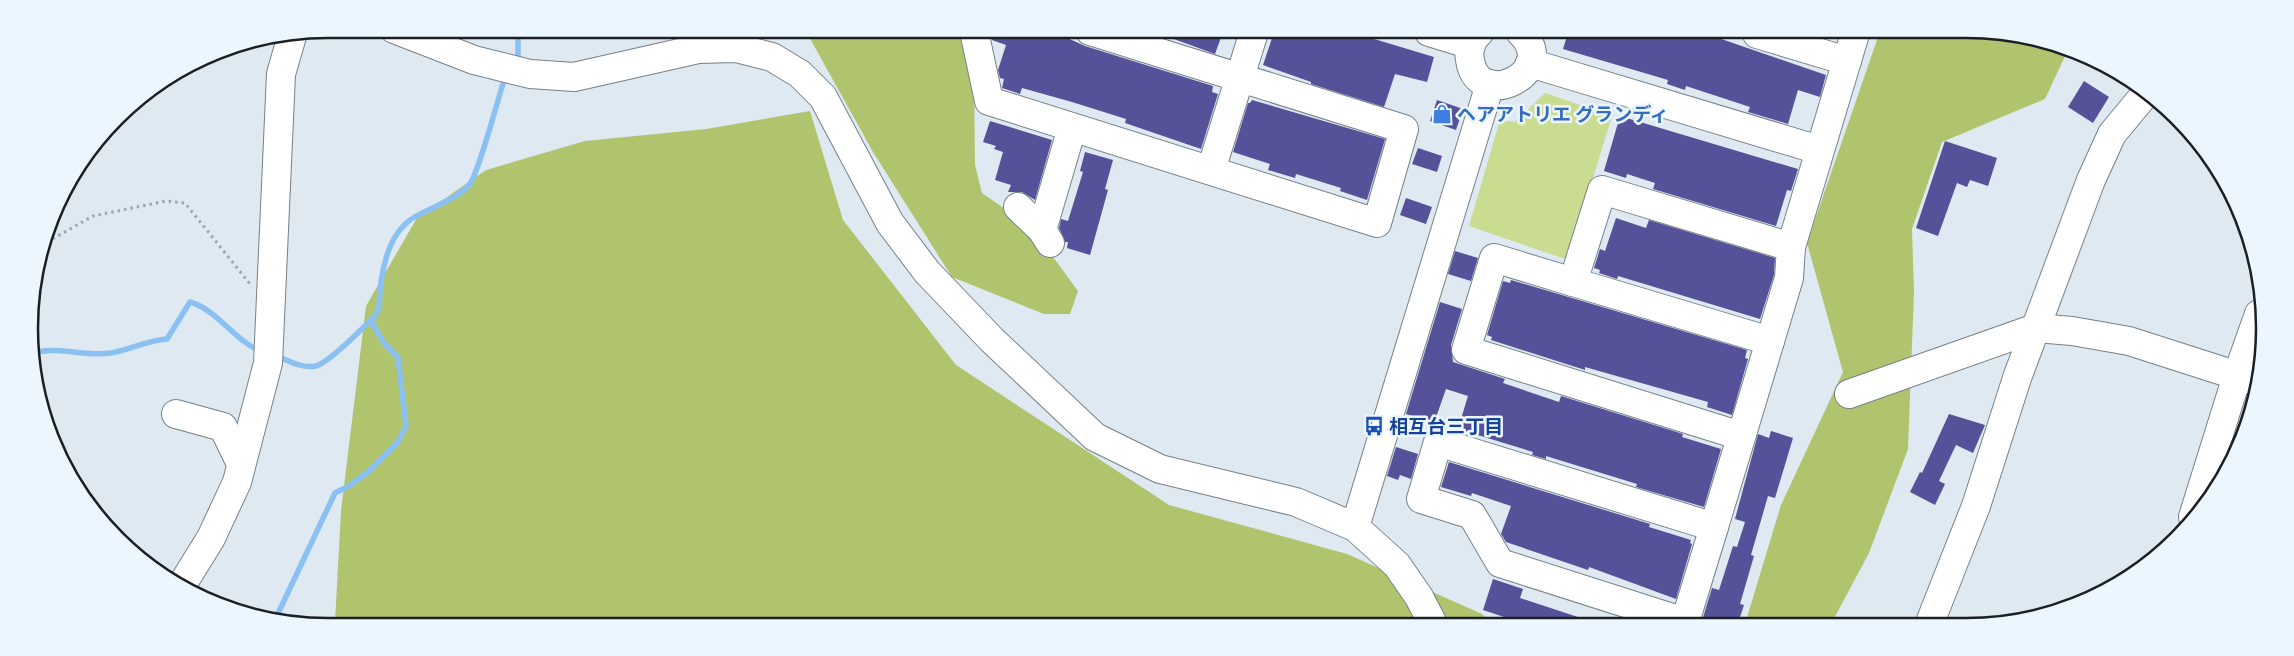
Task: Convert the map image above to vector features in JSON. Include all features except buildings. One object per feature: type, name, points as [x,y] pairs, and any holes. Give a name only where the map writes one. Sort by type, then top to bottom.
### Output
[{"type":"street","points":[[417,38],[474,60],[530,74],[574,77],[698,49],[736,48],[772,57],[800,74],[823,98],[890,223],[927,272],[992,340],[1095,437],[1160,469],[1296,502],[1355,527],[1397,565],[1419,597],[1430,618]]},
{"type":"street","points":[[976,38],[989,101],[1377,223],[1404,129],[1112,38]]},
{"type":"street","points":[[1211,170],[1252,38]]},
{"type":"street","points":[[1475,39],[1469,54],[1475,73],[1482,80],[1500,86],[1514,82],[1525,72],[1530,63],[1529,44],[1525,38]]},
{"type":"street","points":[[1770,38],[1847,61]]},
{"type":"street","points":[[1686,618],[1789,278],[1791,248],[1854,38]]},
{"type":"street","points":[[184,581],[211,538],[237,482],[268,363],[281,74],[291,40]]},
{"type":"street","points":[[1530,63],[1819,150]]},
{"type":"street","points":[[1355,527],[1490,84]]},
{"type":"street","points":[[1932,618],[1976,506],[2017,378],[2091,180],[2112,134],[2142,97]]},
{"type":"street","points":[[1018,207],[1047,237],[1072,128]]},
{"type":"street","points":[[1573,282],[1602,190],[1791,248]]},
{"type":"street","points":[[1741,436],[1466,350],[1494,258],[1770,341]]},
{"type":"street","points":[[1848,394],[2036,328],[2072,331],[2130,341],[2248,379]]},
{"type":"street","points":[[2200,500],[2248,379],[2257,331]]},
{"type":"street","points":[[176,414],[223,427],[241,464]]},
{"type":"street","points":[[1672,618],[1500,563],[1472,515],[1421,499],[1438,442],[1714,527]]},
{"type":"path","points":[[52,239],[93,216],[166,201],[185,204],[271,323]]},
{"type":"green space","points":[[810,38],[965,38],[974,76],[975,165],[982,193],[1031,227],[1078,291],[1070,314],[1044,314],[952,277],[873,152]]},
{"type":"green space","points":[[1878,38],[1985,38],[2023,43],[2065,55],[2045,99],[1942,142],[1912,229],[1914,292],[1908,449],[1869,553],[1834,618],[1747,618],[1781,505],[1843,372],[1807,243]]},
{"type":"green space","points":[[1545,93],[1612,116],[1568,260],[1469,226],[1500,120],[1515,122]]},
{"type":"green space","points":[[810,111],[843,220],[956,365],[1169,505],[1347,554],[1482,614],[1486,618],[335,618],[341,511],[366,306],[417,218],[486,170],[585,141],[706,129]]},
{"type":"waterway","points":[[518,38],[518,57]]},
{"type":"waterway","points":[[275,355],[300,365],[316,366],[337,352],[375,316],[379,307],[386,258],[396,235],[413,218],[449,200],[469,185],[482,153],[503,84]]},
{"type":"waterway","points":[[39,352],[63,351],[102,354],[167,339],[190,302],[218,318],[242,340],[261,351]]},
{"type":"waterway","points":[[278,614],[335,493],[349,486],[369,471],[397,443],[406,426],[398,358],[384,343],[371,321]]},
{"type":"place","name":"ヘアアトリエ グランディ","points":[[1442,114]]},
{"type":"place","name":"相互台三丁目","points":[[1374,426]]}]
